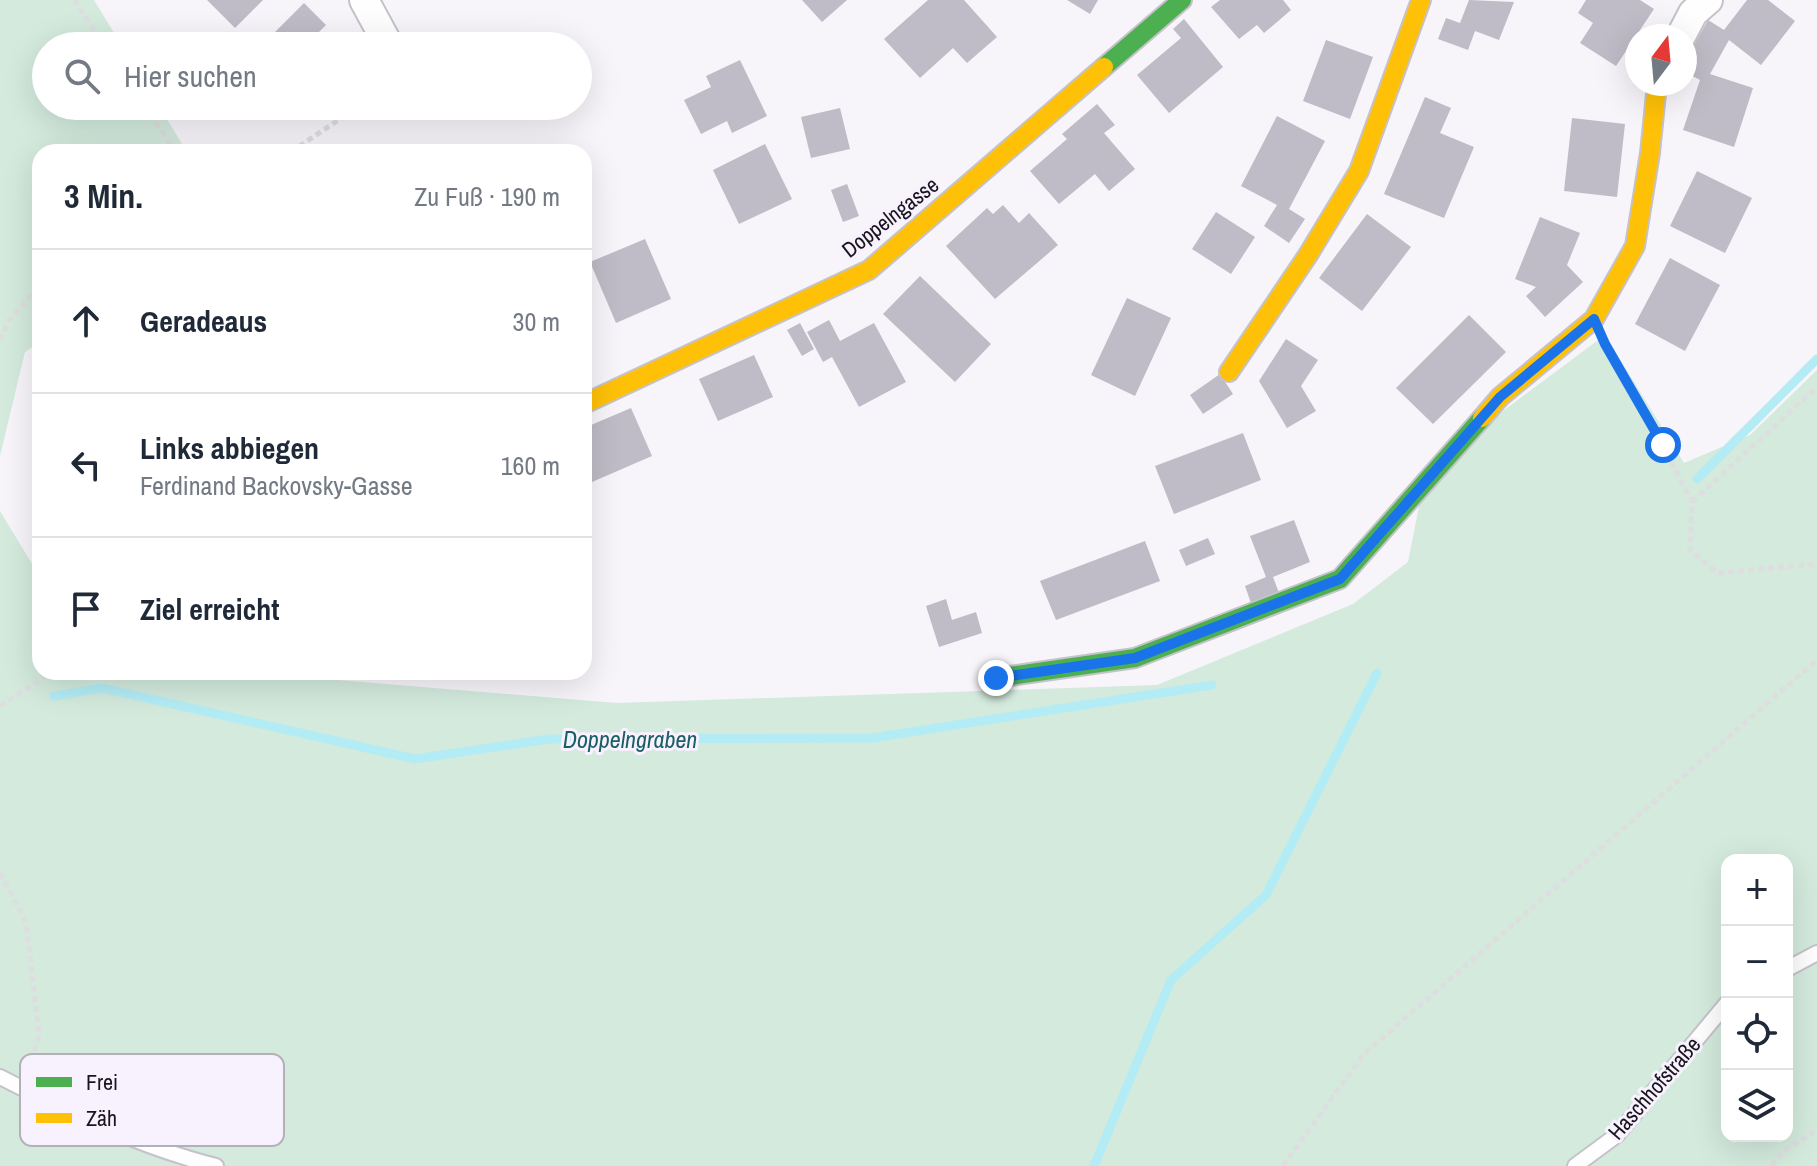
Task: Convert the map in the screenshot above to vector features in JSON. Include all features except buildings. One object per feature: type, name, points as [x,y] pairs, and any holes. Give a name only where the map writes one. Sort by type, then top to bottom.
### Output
[{"type":"street","points":[[364,0],[381,32]]},
{"type":"street","name":"Doppelngasse","points":[[592,400],[869,270],[1182,0]]},
{"type":"street","points":[[1229,372],[1308,255],[1359,171],[1421,0]]},
{"type":"street","points":[[1687,24],[1693,13],[1708,0]]},
{"type":"street","points":[[996,678],[1135,658],[1340,579],[1500,397],[1594,319],[1635,246],[1656,96]]},
{"type":"lane","points":[[1793,966],[1817,953]]},
{"type":"lane","name":"Haschhofstraße","points":[[1575,1166],[1617,1135],[1721,1010]]},
{"type":"lane","points":[[0,1077],[20,1087]]},
{"type":"lane","points":[[149,1146],[216,1166]]},
{"type":"path","points":[[74,0],[96,32]]},
{"type":"path","points":[[154,120],[171,144]]},
{"type":"path","points":[[303,144],[338,120]]},
{"type":"path","points":[[0,340],[9,320],[32,295]]},
{"type":"path","points":[[1594,319],[1692,502],[1690,550],[1718,573],[1817,564]]},
{"type":"path","points":[[1692,502],[1817,387]]},
{"type":"path","points":[[1283,1166],[1364,1054],[1817,660]]},
{"type":"path","points":[[0,706],[40,680]]},
{"type":"path","points":[[0,873],[26,922],[39,1035],[34,1054]]},
{"type":"path","points":[[1772,1166],[1784,1151],[1817,1130]]},
{"type":"green space","points":[[0,0],[94,0],[113,32],[32,32],[32,120],[168,120],[182,144],[32,144],[32,347],[25,352],[0,456]]},
{"type":"green space","points":[[1605,335],[1684,463],[1750,435],[1817,370],[1817,1166],[0,1166],[0,511],[32,564],[32,680],[340,680],[617,703],[1157,685],[1353,604],[1408,562],[1420,501],[1503,411]]},
{"type":"waterway","name":"Doppelngraben","points":[[1697,479],[1817,359]]},
{"type":"waterway","points":[[1094,1166],[1171,980],[1266,895],[1377,673]]},
{"type":"waterway","name":"Doppelngraben","points":[[54,696],[102,688],[415,759],[549,739],[872,738],[1212,685]]},
{"type":"traffic: fast","points":[[1104,67],[1182,0]]},
{"type":"traffic: fast","points":[[996,678],[1135,658],[1340,579],[1482,418]]},
{"type":"traffic: slow","points":[[1229,372],[1308,255],[1359,171],[1421,0]]},
{"type":"traffic: slow","points":[[592,400],[869,270],[1104,67]]},
{"type":"traffic: slow","points":[[1482,418],[1500,397],[1594,319],[1635,246],[1656,96]]},
{"type":"route","points":[[996,678],[1135,658],[1340,579],[1500,397],[1594,319],[1663,445]]}]
